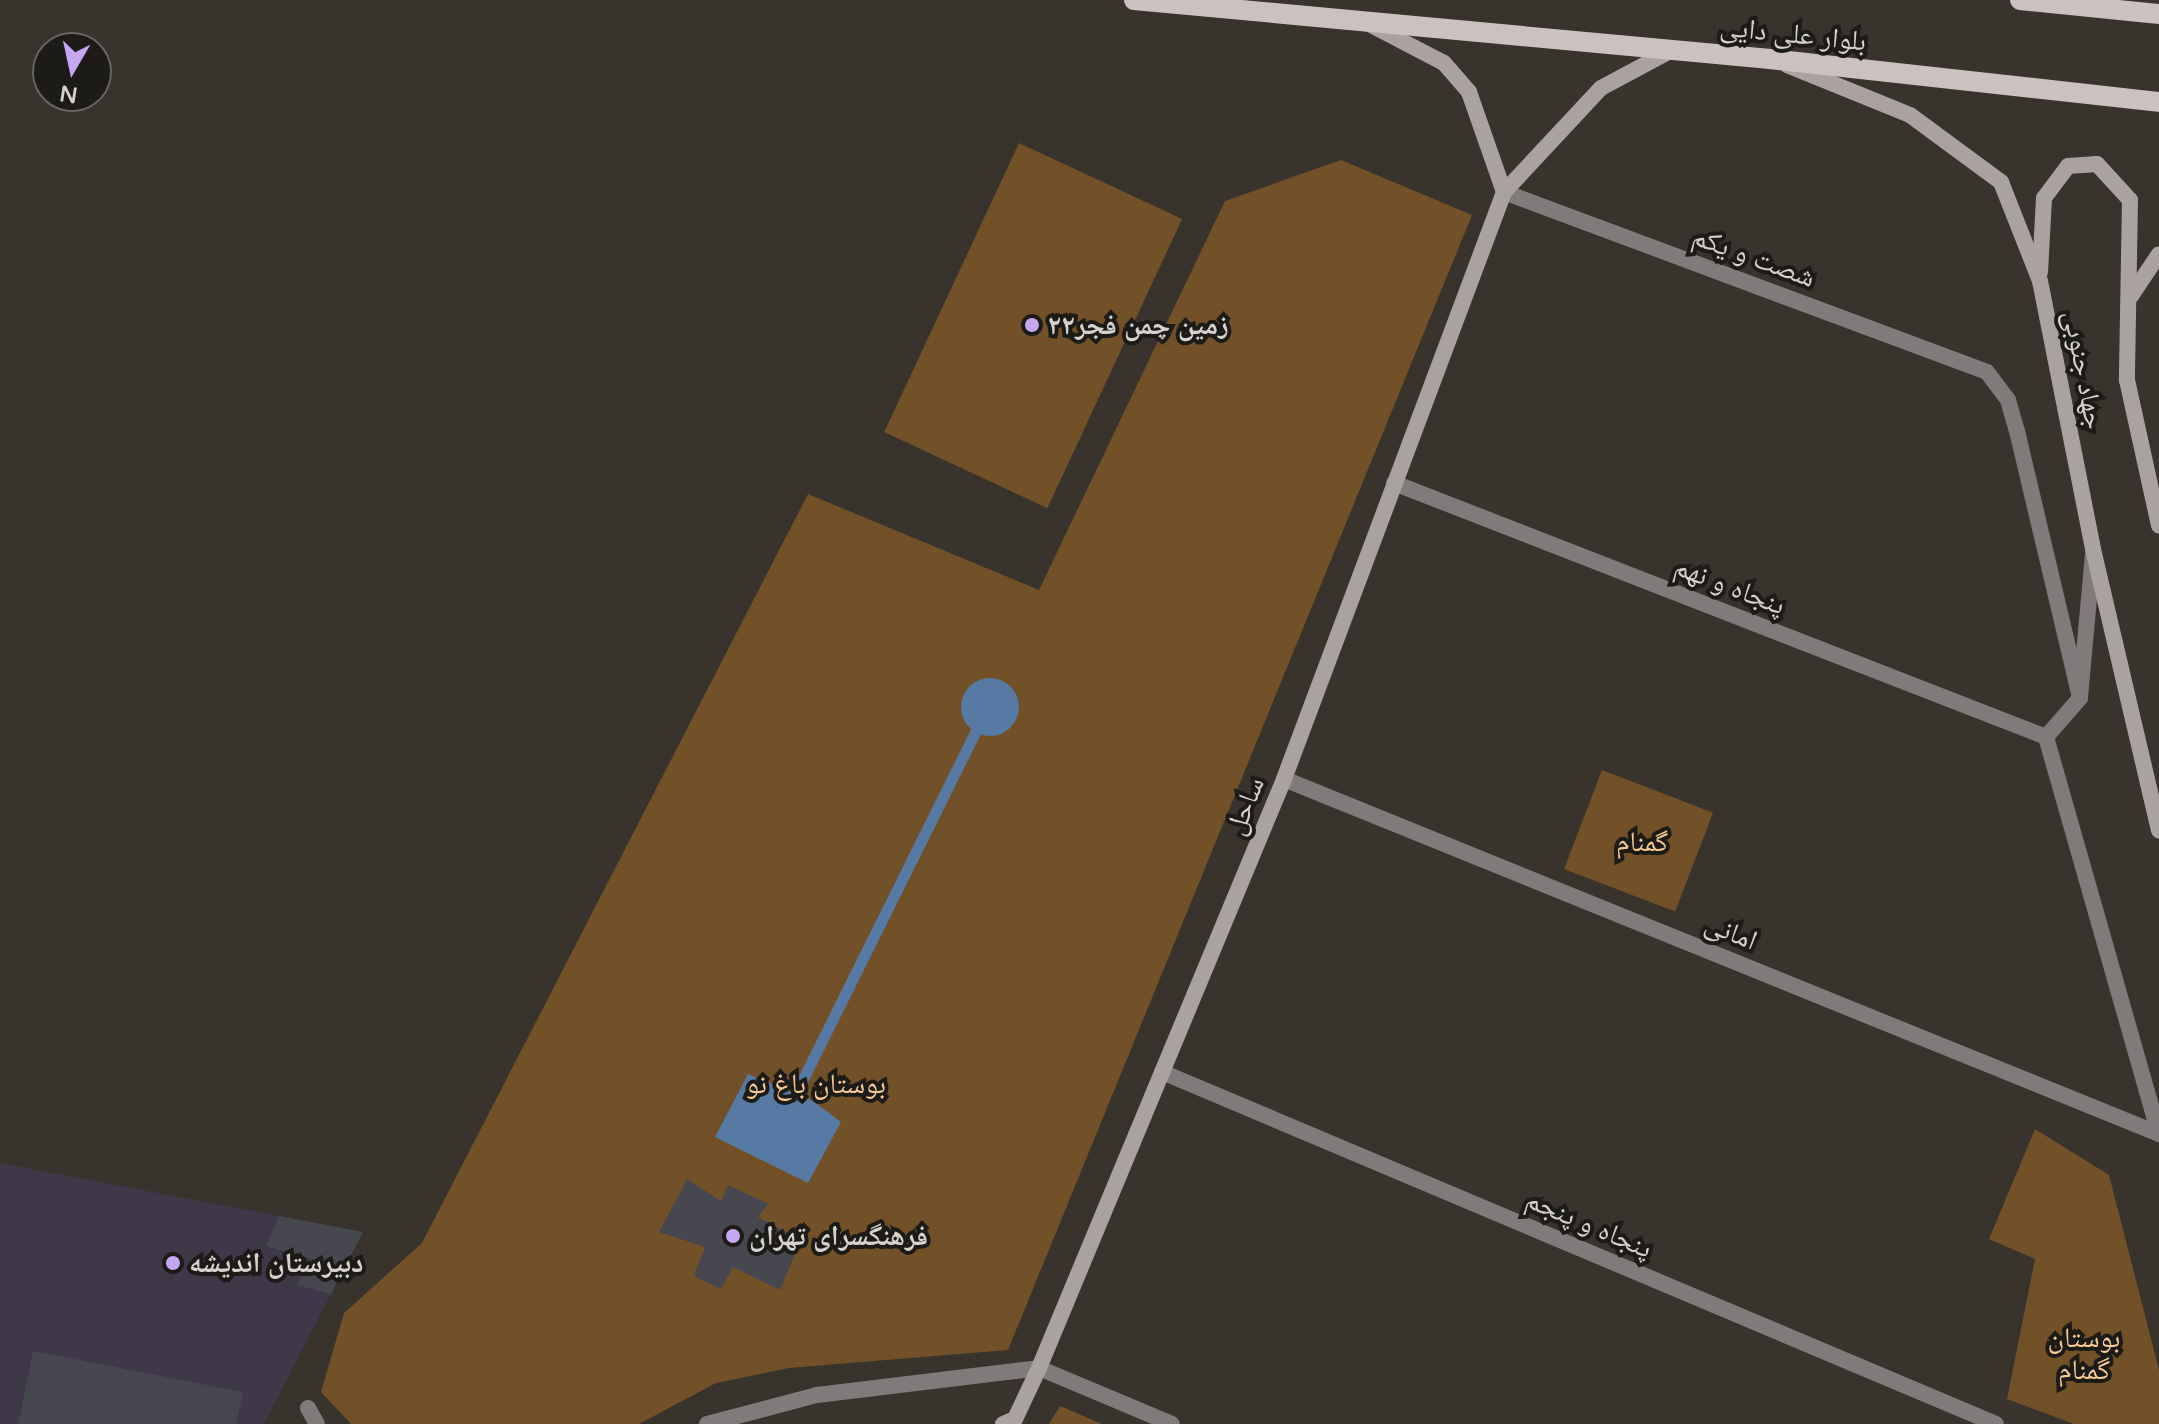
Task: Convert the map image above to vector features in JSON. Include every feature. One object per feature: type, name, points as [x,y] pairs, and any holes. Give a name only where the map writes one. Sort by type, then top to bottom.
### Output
[{"type":"main road","name":"بلوار علی دایی","points":[[1134,0],[1770,59],[2159,102]]},
{"type":"main road","points":[[2020,0],[2159,14]]},
{"type":"main road","points":[[1370,24],[1444,63],[1469,92],[1504,192],[1601,88],[1672,50]]},
{"type":"main road","name":"جهاد جنوبی","points":[[1770,59],[1910,115],[1958,145],[2001,182],[2040,281],[2093,549],[2159,830]]},
{"type":"main road","name":"جهاد جنوبی","points":[[2040,281],[2044,198],[2068,166],[2097,164],[2130,200],[2127,380],[2159,526]]},
{"type":"main road","name":"ساحل","points":[[1003,1424],[1015,1419],[1039,1368],[1284,779],[1504,192]]},
{"type":"main road","points":[[2130,298],[2159,254]]},
{"type":"street","name":"شصت و یکم","points":[[1504,192],[1987,372],[2008,400],[2017,431],[2080,698]]},
{"type":"street","name":"پنجاه و نهم","points":[[1394,483],[2046,737]]},
{"type":"street","points":[[2093,549],[2080,698],[2046,737],[2159,1134]]},
{"type":"street","name":"امانی","points":[[1284,779],[2159,1134]]},
{"type":"street","name":"پنجاه و پنجم","points":[[1162,1072],[1996,1424]]},
{"type":"street","points":[[707,1424],[817,1395],[1039,1368],[1172,1424]]},
{"type":"street","points":[[308,1408],[317,1424]]},
{"type":"shaded area","name":"دبیرستان اندیشه","points":[[0,1163],[363,1232],[264,1424],[0,1424]]},
{"type":"green space","name":"زمین چمن فجر۲۲","points":[[1019,143],[1182,219],[1047,508],[884,432]]},
{"type":"green space","name":"بوستان باغ نو","points":[[1341,160],[1472,215],[1008,1350],[789,1368],[716,1383],[639,1424],[351,1424],[321,1392],[344,1313],[422,1243],[808,494],[1039,590],[1225,201]]},
{"type":"green space","name":"گمنام","points":[[1602,770],[1713,813],[1675,912],[1564,869]]},
{"type":"green space","name":"بوستان گمنام","points":[[2035,1129],[2109,1175],[2159,1370],[2159,1424],[2074,1424],[2007,1399],[2035,1259],[1989,1239]]},
{"type":"green space","points":[[1060,1406],[1102,1424],[1049,1424]]},
{"type":"water","points":[[990,678],[1011,686],[1019,707],[1011,728],[990,736],[969,728],[961,707],[969,686]]},
{"type":"water","points":[[748,1074],[813,1101],[841,1122],[808,1183],[715,1137]]},
{"type":"building","name":"فرهنگسرای تهران","points":[[687,1179],[721,1201],[728,1185],[769,1204],[758,1217],[801,1240],[780,1290],[733,1267],[721,1289],[694,1276],[705,1247],[659,1232]]},
{"type":"building","points":[[279,1216],[363,1232],[331,1294],[297,1285],[311,1259],[266,1246]]},
{"type":"building","points":[[33,1351],[243,1392],[236,1424],[18,1424]]},
{"type":"waterway","points":[[796,1093],[975,732]]},
{"type":"place","name":"زمین چمن فجر۲۲","points":[[1032,325]]},
{"type":"place","name":"فرهنگسرای تهران","points":[[733,1236]]},
{"type":"place","name":"دبیرستان اندیشه","points":[[173,1263]]}]
